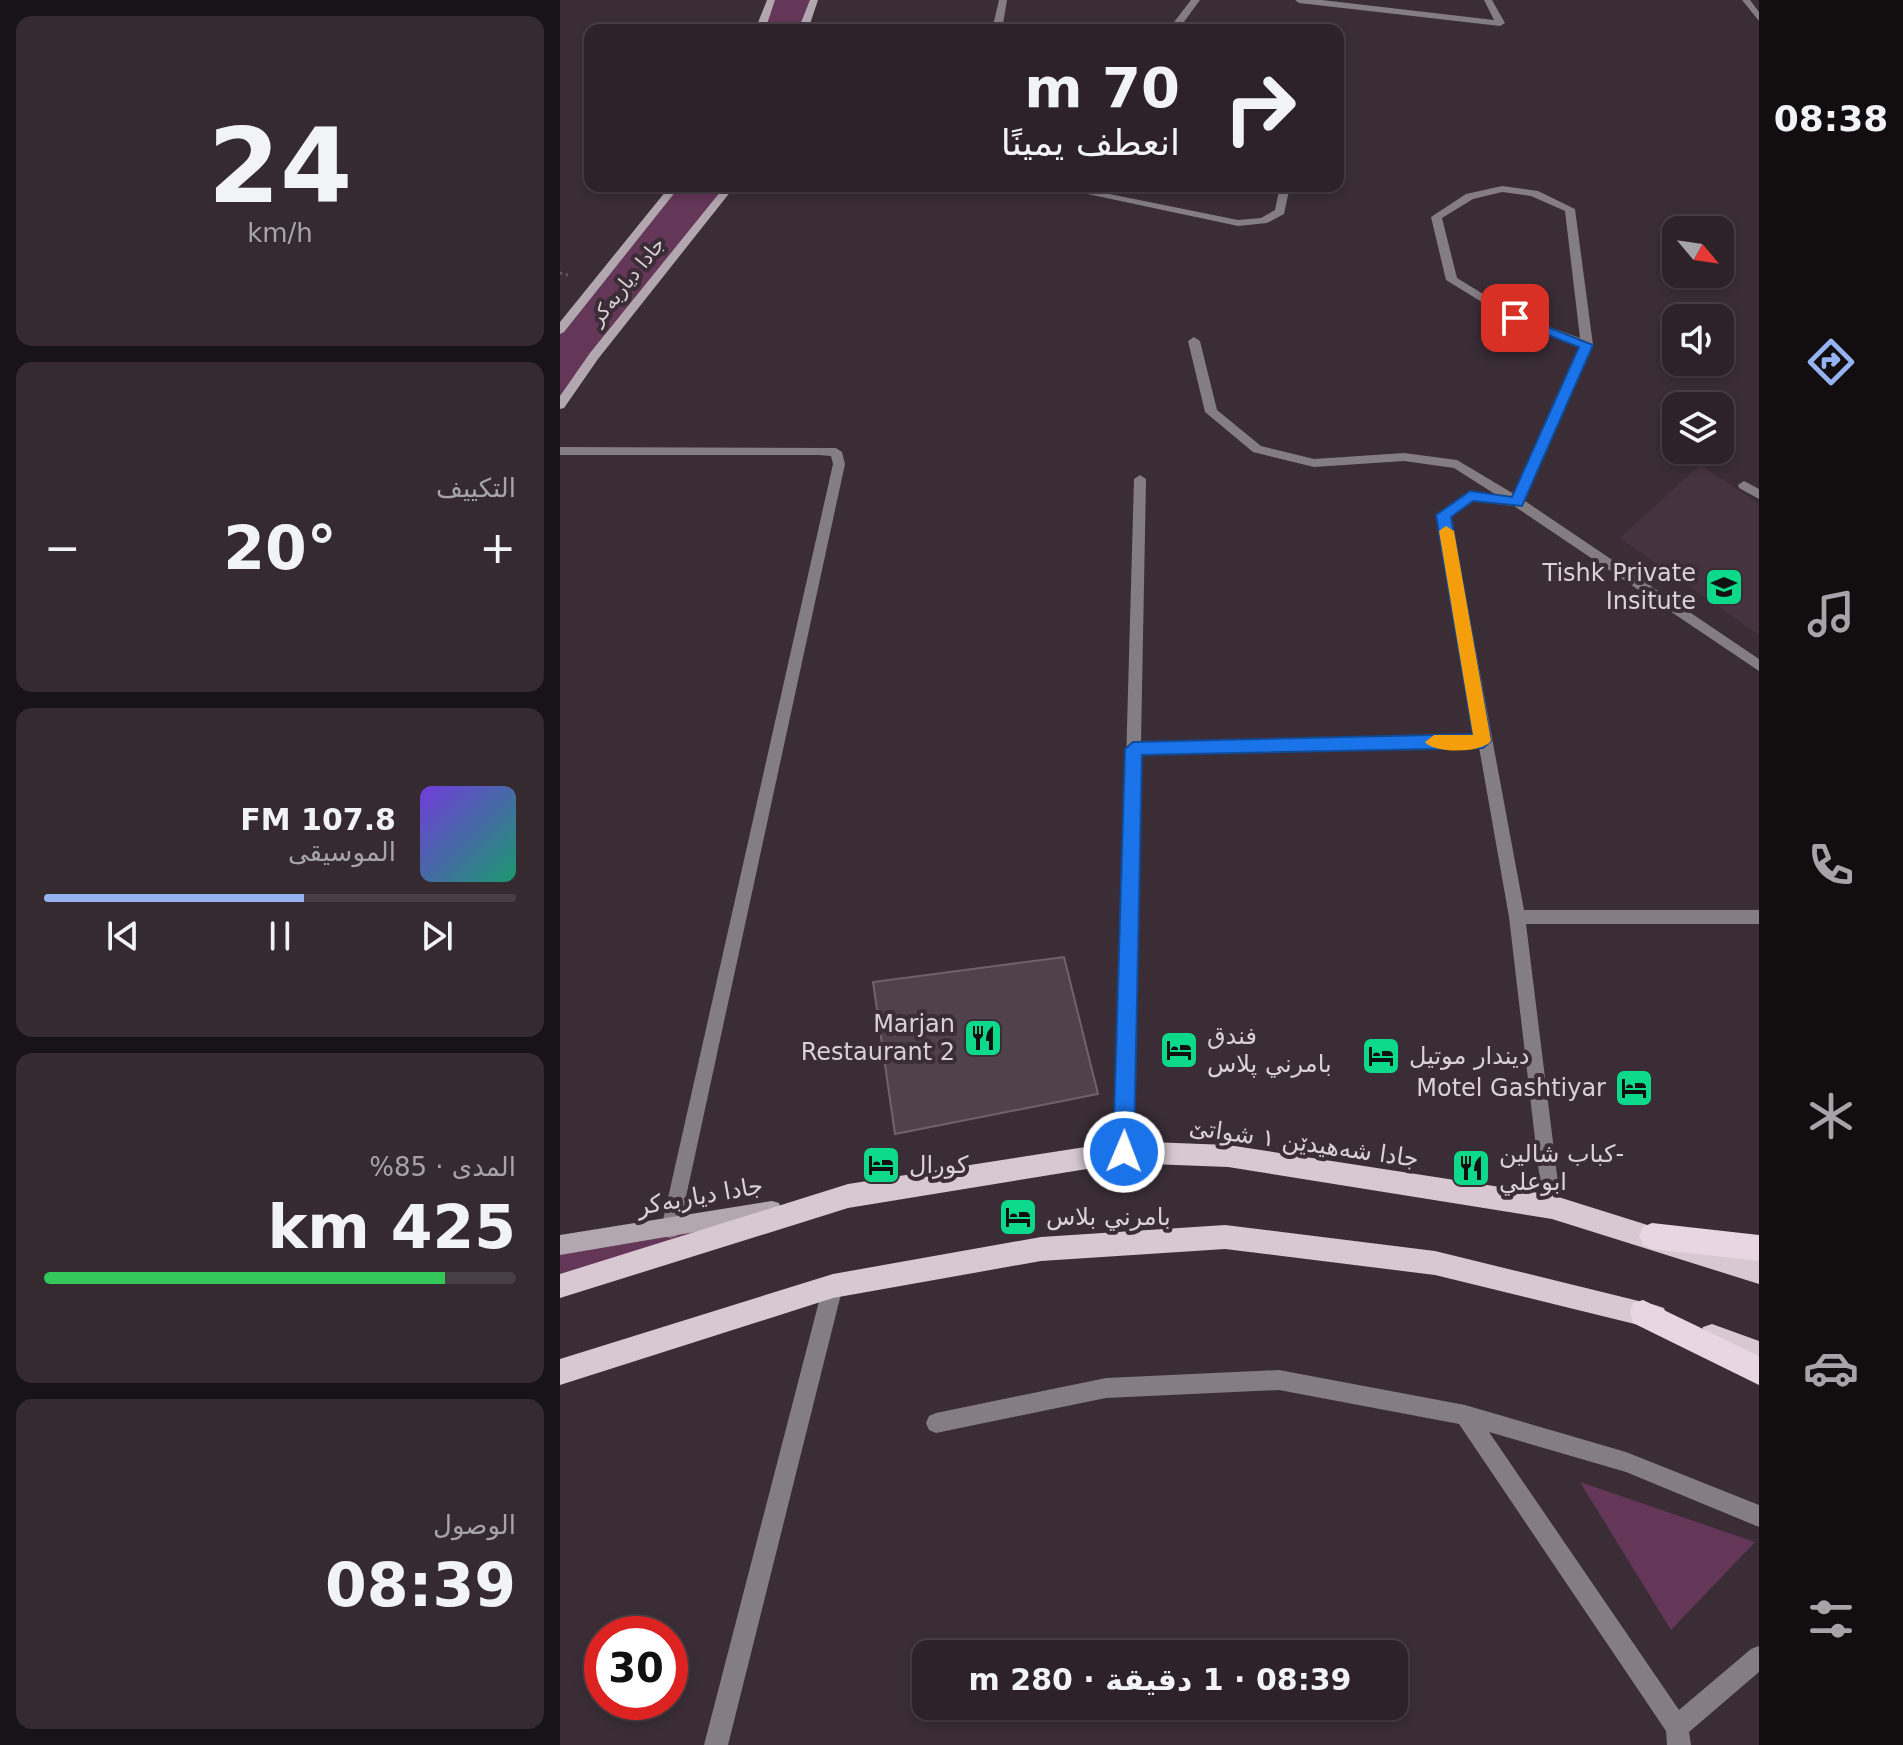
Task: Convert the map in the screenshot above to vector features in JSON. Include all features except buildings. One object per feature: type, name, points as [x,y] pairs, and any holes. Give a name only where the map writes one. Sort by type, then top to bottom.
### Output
[{"type":"highway","points":[[1652,1236],[1759,1248]]},
{"type":"highway","points":[[1643,1313],[1759,1371]]},
{"type":"main road","points":[[762,24],[771,0]]},
{"type":"main road","points":[[805,24],[814,0]]},
{"type":"main road","name":"جادا دیاربه‌كر","points":[[560,330],[670,192]]},
{"type":"main road","name":"جادا دیاربه‌كر","points":[[560,405],[594,356],[725,192]]},
{"type":"main road","name":"جادا شەهیدێن ١ شواتێ","points":[[560,1286],[848,1196],[1124,1152],[1228,1156],[1552,1207],[1759,1272]]},
{"type":"main road","name":"جادا دیاربه‌كر","points":[[560,1245],[670,1229],[848,1196]]},
{"type":"main road","points":[[560,1372],[833,1286],[1041,1249],[1225,1237],[1435,1263],[1643,1313],[1759,1353]]},
{"type":"street","points":[[998,24],[1003,0]]},
{"type":"street","points":[[1178,24],[1196,0]]},
{"type":"street","points":[[1299,0],[1500,23],[1488,0]]},
{"type":"street","points":[[1746,0],[1759,18]]},
{"type":"street","points":[[1517,502],[1587,345],[1570,209],[1545,195],[1491,187],[1460,198],[1436,217],[1452,280],[1515,318],[1587,345]]},
{"type":"street","points":[[1085,192],[1238,223],[1263,221],[1280,212],[1284,192]]},
{"type":"street","points":[[1194,341],[1211,412],[1257,449],[1314,463],[1404,457],[1457,464],[1759,666]]},
{"type":"street","points":[[560,451],[818,451],[836,452],[839,464],[670,1229]]},
{"type":"street","points":[[1124,1152],[1140,479]]},
{"type":"street","points":[[1744,485],[1759,495]]},
{"type":"street","points":[[1517,502],[1470,496],[1444,515],[1517,917],[1552,1207]]},
{"type":"street","points":[[1133,749],[1483,741]]},
{"type":"street","points":[[1517,917],[1759,917]]},
{"type":"street","points":[[716,1745],[833,1286]]},
{"type":"street","points":[[936,1423],[1106,1388],[1279,1380],[1465,1415],[1626,1462],[1759,1516]]},
{"type":"street","points":[[1465,1415],[1678,1736],[1759,1657]]},
{"type":"shaded area","points":[[771,0],[814,0],[805,24],[762,24]]},
{"type":"shaded area","points":[[670,192],[725,192],[560,405],[560,330]]},
{"type":"shaded area","name":"Tishk Private Insitute","points":[[1700,465],[1759,504],[1759,635],[1620,538]]},
{"type":"shaded area","points":[[848,1196],[560,1286],[560,1245]]},
{"type":"shaded area","points":[[1580,1482],[1755,1542],[1671,1630]]},
{"type":"slow traffic","points":[[1434,742],[1483,741],[1446,531]]},
{"type":"place","name":"Tishk Private Insitute","points":[[1724,587]]},
{"type":"place","name":"Marjan Restaurant 2","points":[[983,1038]]},
{"type":"place","name":"فندق بامرني پلاس","points":[[1179,1050]]},
{"type":"place","name":"ديندار موتيل","points":[[1381,1056]]},
{"type":"place","name":"Motel Gashtiyar","points":[[1634,1088]]},
{"type":"place","name":"كورال","points":[[881,1165]]},
{"type":"place","name":"كباب شالين- ابوعلي","points":[[1471,1168]]},
{"type":"place","name":"بامرني بلاس","points":[[1018,1217]]},
{"type":"route","points":[[1124,1152],[1133,749],[1483,741],[1444,515],[1470,496],[1517,502],[1587,345],[1515,318]]}]
